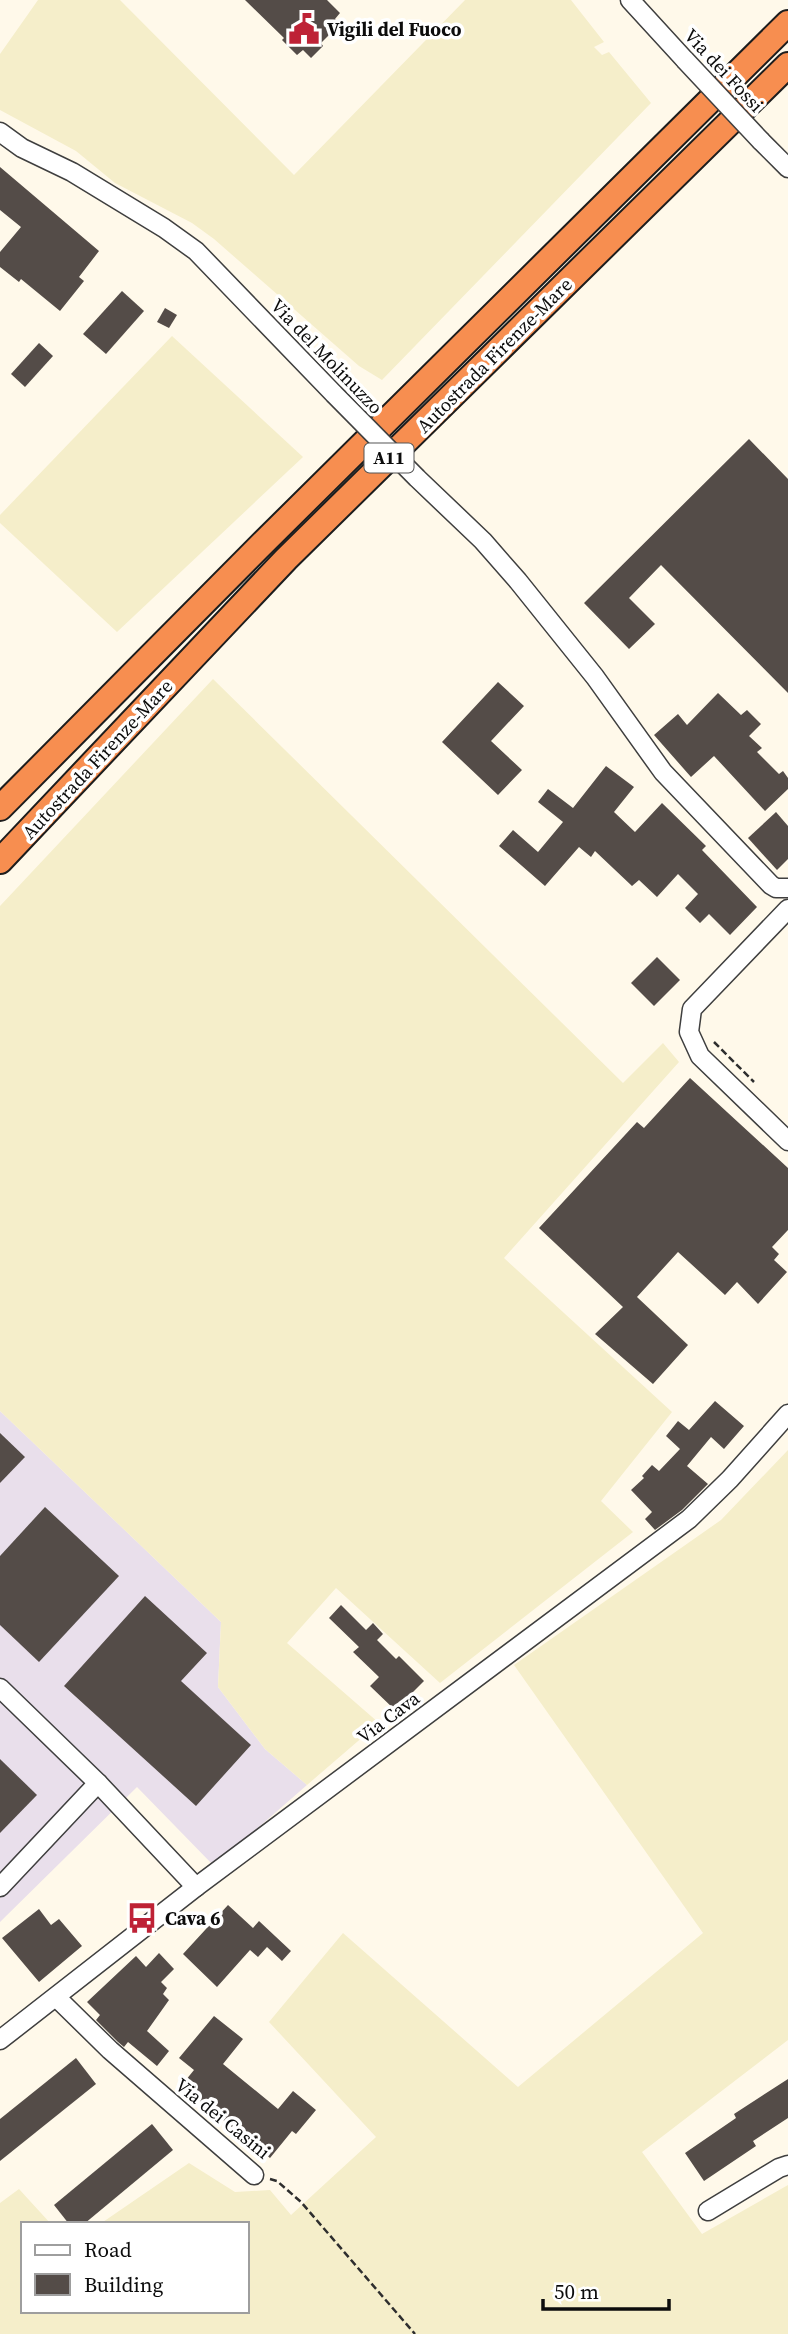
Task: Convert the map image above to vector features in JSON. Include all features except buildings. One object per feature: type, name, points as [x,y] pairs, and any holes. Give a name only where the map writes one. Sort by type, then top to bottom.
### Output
[{"type":"highway","name":"Autostrada Firenze-Mare","points":[[0,808],[268,538],[788,23]]},
{"type":"highway","name":"Autostrada Firenze-Mare","points":[[0,861],[286,559],[788,65]]},
{"type":"street","name":"Via dei Fossi","points":[[630,0],[788,168]]},
{"type":"street","name":"Via del Molinuzzo","points":[[0,132],[22,148],[72,172],[196,251],[417,478],[483,541],[595,677],[663,772],[780,887]]},
{"type":"street","points":[[788,909],[692,1009],[689,1032],[700,1056],[788,1141]]},
{"type":"street","name":"Via Cava","points":[[0,2040],[196,1887],[688,1519],[730,1479],[788,1414]]},
{"type":"street","points":[[0,1688],[98,1783],[196,1887]]},
{"type":"street","points":[[0,1887],[98,1783]]},
{"type":"street","name":"Via dei Casini","points":[[56,1997],[110,2050],[254,2175]]},
{"type":"street","points":[[708,2211],[788,2165]]},
{"type":"path","points":[[708,1036],[761,1090]]},
{"type":"path","name":"Via dei Casini","points":[[254,2175],[277,2181],[301,2202],[415,2334]]},
{"type":"shaded area","points":[[38,0],[120,0],[294,175],[465,0],[571,0],[604,42],[594,47],[602,55],[609,52],[651,103],[382,380],[359,366],[214,239],[192,223],[115,183],[76,151],[0,110],[0,54]]},
{"type":"shaded area","points":[[172,336],[303,457],[117,632],[0,523],[0,515]]},
{"type":"shaded area","points":[[213,679],[623,1083],[663,1043],[679,1062],[504,1258],[672,1412],[601,1501],[633,1532],[440,1683],[336,1588],[287,1643],[379,1723],[307,1785],[265,1749],[218,1687],[221,1622],[0,1411],[0,906]]},
{"type":"shaded area","points":[[0,1411],[221,1622],[218,1687],[265,1749],[307,1785],[214,1866],[137,1787],[0,1922]]},
{"type":"shaded area","points":[[788,1450],[788,2040],[642,2152],[702,2234],[788,2185],[788,2334],[0,2334],[0,2203],[19,2189],[49,2222],[21,2222],[21,2313],[248,2313],[248,2222],[103,2222],[189,2163],[235,2192],[270,2190],[291,2215],[376,2137],[269,2022],[343,1933],[518,2087],[703,1933],[514,1665],[721,1520]]},
{"type":"place","name":"Vigili del Fuoco","points":[[304,29]]},
{"type":"place","name":"Cava 6","points":[[142,1918]]}]
